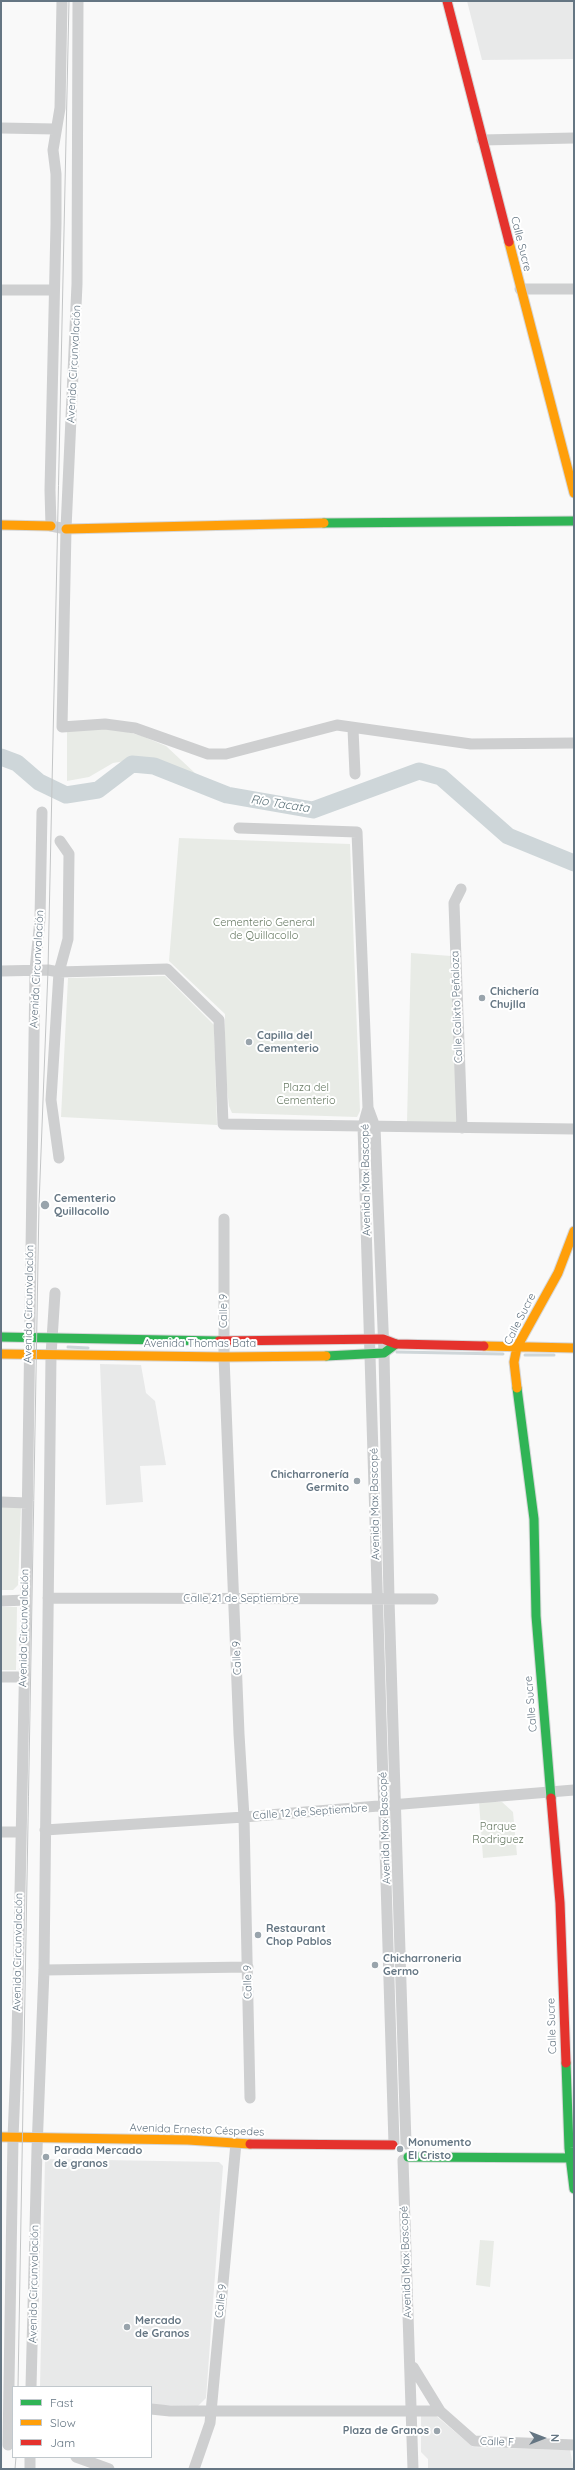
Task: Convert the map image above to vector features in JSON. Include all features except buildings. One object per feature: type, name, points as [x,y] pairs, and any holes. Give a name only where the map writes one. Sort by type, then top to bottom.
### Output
[{"type":"main road","name":"Calle Sucre","points":[[447,1],[520,289],[574,493]]},
{"type":"main road","points":[[66,529],[213,524],[574,521]]},
{"type":"main road","points":[[1,525],[51,526]]},
{"type":"main road","name":"Calle Sucre","points":[[574,1231],[558,1273],[517,1347],[514,1362],[534,1519],[536,1616],[560,1903],[568,2148],[572,2158],[574,2189]]},
{"type":"main road","name":"Avenida Thomas Bata","points":[[1,1337],[224,1341],[383,1339],[396,1344],[574,1348]]},
{"type":"main road","name":"Avenida Thomas Bata","points":[[1,1354],[224,1357],[371,1355],[384,1353],[396,1344]]},
{"type":"main road","name":"Avenida Ernesto Céspedes","points":[[1,2137],[28,2146]]},
{"type":"main road","name":"Avenida Ernesto Céspedes","points":[[1,2149],[28,2146],[188,2140],[236,2151],[397,2153],[572,2158]]},
{"type":"main road","points":[[401,2142],[410,2145],[410,2152],[397,2153],[401,2142]]},
{"type":"street","name":"Avenida Circunvalación","points":[[51,526],[56,174],[53,150],[55,129],[60,108],[62,1]]},
{"type":"street","name":"Avenida Circunvalación","points":[[78,1],[78,284],[66,529],[62,727],[105,724],[135,728],[208,754],[226,754],[337,725],[353,729]]},
{"type":"street","points":[[1,128],[55,129]]},
{"type":"street","points":[[482,140],[574,138]]},
{"type":"street","points":[[520,289],[574,289]]},
{"type":"street","points":[[1,290],[54,290]]},
{"type":"street","points":[[51,526],[66,529]]},
{"type":"street","points":[[355,774],[353,729],[471,744],[574,743]]},
{"type":"street","name":"Avenida Circunvalación","points":[[32,2386],[28,2146],[17,2039],[23,1677],[26,1600],[28,1337],[35,970],[40,919],[42,812]]},
{"type":"street","points":[[239,828],[357,832],[368,1108]]},
{"type":"street","name":"Avenida Circunvalación","points":[[59,1158],[51,1100],[59,972],[68,939],[69,854],[60,841]]},
{"type":"street","name":"Calle Calixto Peñaloza","points":[[461,888],[454,903],[462,1128]]},
{"type":"street","points":[[1,971],[35,970],[59,972],[167,969],[219,1020],[223,1124],[574,1129]]},
{"type":"street","name":"Avenida Max Bascopé","points":[[368,1108],[363,1126],[371,1340],[377,1599],[397,2153],[411,2363],[413,2469]]},
{"type":"street","name":"Avenida Max Bascopé","points":[[368,1108],[375,1127],[384,1353],[389,1599],[396,1805],[410,2145]]},
{"type":"street","name":"Calle 9","points":[[224,1219],[224,1357],[235,1599],[239,1734],[244,1817],[250,2098]]},
{"type":"street","name":"Avenida Circunvalación","points":[[7,2444],[5,2354],[28,2146],[44,1970],[51,1355],[55,1293]]},
{"type":"street","points":[[1,1502],[27,1503]]},
{"type":"street","name":"Calle 21 de Septiembre","points":[[48,1598],[433,1599]]},
{"type":"street","points":[[1,1601],[26,1600]]},
{"type":"street","points":[[1,1677],[23,1677]]},
{"type":"street","name":"Calle 12 de Septiembre","points":[[45,1830],[244,1817],[574,1790]]},
{"type":"street","points":[[1,1832],[20,1832]]},
{"type":"street","points":[[44,1970],[248,1967]]},
{"type":"street","name":"Calle 9","points":[[194,2469],[210,2423],[236,2151]]},
{"type":"street","name":"Calle F","points":[[411,2363],[418,2379],[440,2411],[474,2441],[574,2445]]},
{"type":"street","points":[[152,2409],[211,2411],[440,2411]]},
{"type":"street","points":[[30,2458],[30,2469]]},
{"type":"street","points":[[79,2458],[109,2469]]},
{"type":"shaded area","points":[[467,1],[574,1],[574,59],[482,60]]},
{"type":"shaded area","points":[[100,1364],[141,1365],[146,1393],[155,1401],[166,1465],[140,1466],[143,1502],[106,1505]]},
{"type":"shaded area","name":"Mercado de Granos","points":[[45,2159],[219,2162],[223,2166],[206,2398],[198,2406],[152,2405],[152,2386],[40,2386]]},
{"type":"shaded area","name":"Plaza de Granos","points":[[421,2413],[434,2414],[473,2447],[570,2450],[574,2469],[428,2469],[428,2459],[421,2452]]},
{"type":"green space","points":[[110,727],[142,736],[166,746],[196,774],[144,758],[113,763],[89,777],[67,781],[67,731]]},
{"type":"green space","name":"Cementerio General de Quillacollo","points":[[179,838],[350,844],[360,1111],[357,1117],[232,1113],[229,1106],[225,1072],[225,1014],[169,961]]},
{"type":"green space","points":[[411,953],[451,956],[457,1122],[407,1122]]},
{"type":"green space","points":[[165,976],[214,1025],[217,1125],[61,1117],[68,978]]},
{"type":"green space","points":[[1,1506],[21,1507],[18,1585],[13,1590],[1,1590]]},
{"type":"green space","points":[[1,1607],[17,1607],[16,1670],[1,1670]]},
{"type":"green space","name":"Parque Rodriguez","points":[[479,1801],[502,1802],[513,1812],[517,1855],[483,1858]]},
{"type":"green space","points":[[480,2240],[494,2241],[490,2287],[476,2285]]},
{"type":"waterway","name":"Río Tacata","points":[[1,757],[17,763],[39,782],[66,795],[98,790],[132,764],[154,766],[227,795],[313,810],[419,771],[441,777],[508,836],[574,863]]},
{"type":"waterway","points":[[68,1347],[88,1348]]},
{"type":"waterway","points":[[397,1352],[503,1354]]},
{"type":"waterway","points":[[525,1355],[554,1355]]},
{"type":"tram line","points":[[18,2386],[39,1205],[48,970],[69,1]]},
{"type":"tram line","points":[[15,2469],[16,2458]]},
{"type":"traffic: fast","points":[[324,523],[574,521]]},
{"type":"traffic: fast","points":[[1,1337],[219,1341]]},
{"type":"traffic: fast","points":[[326,1356],[384,1353],[396,1344]]},
{"type":"traffic: fast","points":[[517,1388],[534,1519],[536,1616],[551,1798]]},
{"type":"traffic: fast","points":[[566,2063],[569,2148],[574,2189]]},
{"type":"traffic: fast","points":[[408,2157],[574,2158]]},
{"type":"traffic: slow","points":[[509,242],[574,493]]},
{"type":"traffic: slow","points":[[66,529],[324,523]]},
{"type":"traffic: slow","points":[[1,525],[51,526]]},
{"type":"traffic: slow","points":[[517,1388],[514,1362],[517,1347],[558,1273],[574,1231]]},
{"type":"traffic: slow","points":[[484,1346],[574,1348]]},
{"type":"traffic: slow","points":[[1,1354],[224,1357],[326,1356]]},
{"type":"traffic: slow","points":[[1,2137],[188,2140],[250,2144]]},
{"type":"traffic: jam","points":[[447,1],[509,242]]},
{"type":"traffic: jam","points":[[219,1341],[383,1339],[396,1344],[484,1346]]},
{"type":"traffic: jam","points":[[551,1798],[560,1903],[566,2063]]},
{"type":"traffic: jam","points":[[250,2144],[393,2145]]},
{"type":"place","name":"Chichería Chujlla","points":[[482,998]]},
{"type":"place","name":"Capilla del Cementerio","points":[[249,1042]]},
{"type":"place","name":"Cementerio Quillacollo","points":[[45,1205]]},
{"type":"place","name":"Chicharronería Germito","points":[[357,1481]]},
{"type":"place","name":"Restaurant Chop Pablos","points":[[258,1935]]},
{"type":"place","name":"Chicharroneria Germo","points":[[375,1965]]},
{"type":"place","name":"Monumento El Cristo","points":[[400,2149]]},
{"type":"place","name":"Parada Mercado de granos","points":[[46,2157]]},
{"type":"place","name":"Mercado de Granos","points":[[127,2327]]},
{"type":"place","name":"Plaza de Granos","points":[[437,2431]]},
{"type":"park label","name":"Plaza del Cementerio","points":[[306,1094]]}]
